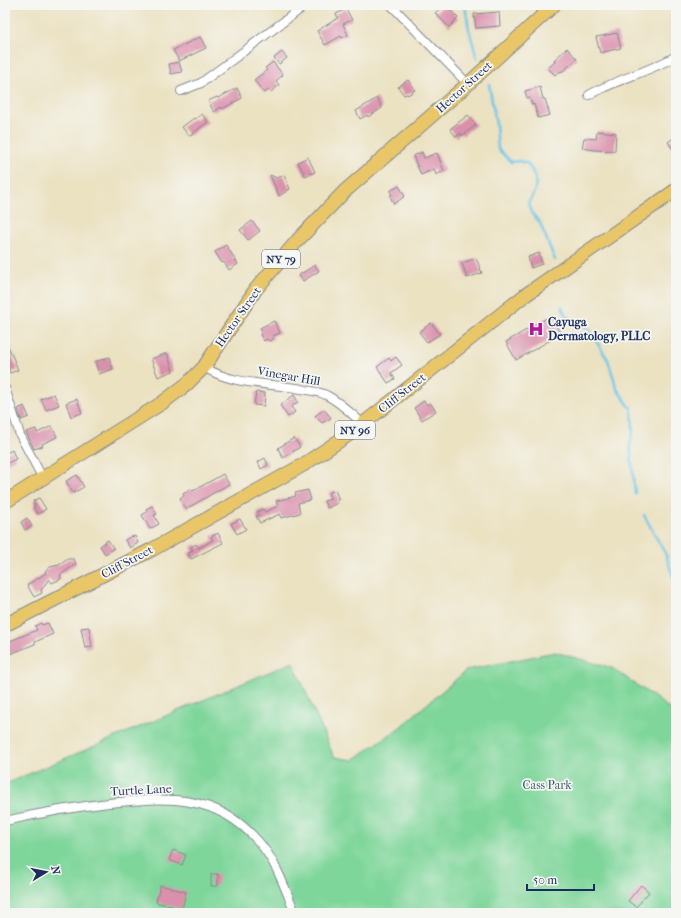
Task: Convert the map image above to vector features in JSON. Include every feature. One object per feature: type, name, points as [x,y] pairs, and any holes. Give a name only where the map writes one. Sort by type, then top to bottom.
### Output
[{"type":"main road","name":"Hector Street","points":[[5,502],[162,403],[187,384],[204,367],[256,289],[295,243],[345,191],[468,84],[554,5]]},
{"type":"main road","name":"Cliff Street","points":[[5,625],[153,548],[287,475],[329,448],[363,424],[524,296],[676,190]]},
{"type":"street","points":[[181,91],[201,83],[306,5]]},
{"type":"street","points":[[391,5],[468,84]]},
{"type":"street","points":[[589,95],[603,87],[676,56]]},
{"type":"street","name":"Vinegar Hill","points":[[204,367],[220,376],[231,379],[313,391],[326,395],[363,424]]},
{"type":"street","points":[[5,388],[20,435],[43,479]]},
{"type":"street","name":"Turtle Lane","points":[[5,821],[48,812],[144,799],[178,799],[203,805],[228,816],[258,841],[278,872],[295,913]]},
{"type":"green space","name":"Cass Park","points":[[555,652],[612,668],[676,714],[676,913],[5,913],[5,784],[293,662],[334,757],[353,760],[399,728],[467,670]]},
{"type":"building","points":[[446,5],[458,18],[449,27],[435,13]]},
{"type":"building","points":[[346,9],[352,20],[343,24],[348,35],[342,38],[341,36],[325,45],[317,31],[338,18],[336,14]]},
{"type":"building","points":[[499,12],[500,26],[476,28],[474,14]]},
{"type":"building","points":[[617,33],[621,48],[600,53],[596,37]]},
{"type":"building","points":[[200,37],[206,48],[179,61],[173,50]]},
{"type":"building","points":[[567,48],[577,59],[563,71],[555,75],[548,68]]},
{"type":"building","points":[[282,52],[287,58],[279,64],[274,58]]},
{"type":"building","points":[[179,62],[182,72],[171,74],[169,64]]},
{"type":"building","points":[[273,62],[283,75],[276,81],[279,85],[271,92],[269,90],[264,93],[254,80],[267,70],[265,68]]},
{"type":"building","points":[[408,80],[415,90],[408,95],[404,95],[398,87]]},
{"type":"building","points":[[540,87],[543,99],[545,99],[550,115],[538,118],[534,104],[532,105],[530,98],[527,98],[525,91]]},
{"type":"building","points":[[237,88],[242,98],[222,109],[221,107],[214,112],[208,101],[217,97],[218,98]]},
{"type":"building","points":[[377,98],[382,108],[368,117],[367,115],[360,119],[356,111]]},
{"type":"building","points":[[202,114],[208,122],[189,136],[182,127]]},
{"type":"building","points":[[468,115],[476,125],[462,136],[461,133],[456,137],[450,129]]},
{"type":"building","points":[[597,131],[616,133],[615,151],[582,148],[584,138],[596,139]]},
{"type":"building","points":[[676,136],[676,154],[668,142]]},
{"type":"building","points":[[422,152],[424,158],[437,153],[444,171],[436,175],[434,169],[421,175],[413,156]]},
{"type":"building","points":[[308,157],[315,172],[305,176],[298,162]]},
{"type":"building","points":[[270,175],[277,178],[284,175],[290,189],[279,196]]},
{"type":"building","points":[[399,186],[405,196],[394,204],[390,196],[392,195],[390,191]]},
{"type":"building","points":[[252,221],[260,231],[248,240],[240,230]]},
{"type":"building","points":[[226,245],[238,264],[229,270],[224,262],[222,263],[215,252]]},
{"type":"building","points":[[539,253],[542,264],[531,268],[528,257]]},
{"type":"building","points":[[476,258],[482,273],[467,278],[462,263]]},
{"type":"building","points":[[315,265],[319,271],[303,281],[299,275]]},
{"type":"building","points":[[550,316],[561,334],[516,360],[506,342]]},
{"type":"building","points":[[274,321],[280,333],[273,336],[273,339],[270,341],[266,339],[264,341],[260,334],[262,332],[260,328]]},
{"type":"building","points":[[431,323],[440,334],[427,342],[419,332]]},
{"type":"building","points":[[5,338],[18,370],[10,373],[5,361]]},
{"type":"building","points":[[167,353],[173,371],[158,377],[151,359]]},
{"type":"building","points":[[109,357],[113,369],[99,374],[95,362]]},
{"type":"building","points":[[396,357],[402,365],[391,373],[395,379],[388,383],[377,367],[389,358],[391,361]]},
{"type":"building","points":[[256,392],[265,393],[264,406],[254,405]]},
{"type":"building","points":[[54,394],[59,405],[46,410],[41,399]]},
{"type":"building","points":[[294,395],[298,402],[291,407],[295,412],[288,417],[280,405]]},
{"type":"building","points":[[77,399],[82,413],[71,417],[66,403]]},
{"type":"building","points":[[424,401],[427,405],[430,403],[436,411],[422,420],[414,408]]},
{"type":"building","points":[[24,406],[29,417],[21,420],[18,409]]},
{"type":"building","points":[[324,409],[331,418],[322,423],[315,416]]},
{"type":"building","points":[[52,426],[57,437],[42,444],[43,446],[34,449],[26,432],[36,429],[37,433]]},
{"type":"building","points":[[294,438],[300,447],[283,458],[278,448]]},
{"type":"building","points":[[12,450],[16,459],[5,464],[5,454]]},
{"type":"building","points":[[265,458],[268,465],[261,469],[258,462]]},
{"type":"building","points":[[223,474],[229,484],[186,509],[180,499],[184,496],[183,494],[191,489],[193,491]]},
{"type":"building","points":[[77,475],[84,487],[73,493],[66,481]]},
{"type":"building","points":[[308,490],[311,500],[298,503],[300,513],[281,518],[280,514],[260,523],[256,516],[259,515],[257,512],[263,509],[265,512],[278,506],[276,501],[296,496],[295,493]]},
{"type":"building","points":[[335,490],[339,500],[337,500],[338,503],[327,508],[324,501],[331,499],[328,493]]},
{"type":"building","points":[[39,498],[46,509],[38,514],[33,507],[35,506],[33,501]]},
{"type":"building","points":[[152,506],[157,514],[154,515],[159,524],[150,529],[142,515],[147,512],[146,509]]},
{"type":"building","points":[[27,518],[32,526],[25,530],[21,522]]},
{"type":"building","points":[[240,519],[246,529],[237,534],[231,524]]},
{"type":"building","points":[[218,533],[223,543],[191,559],[188,553],[193,551],[191,547],[196,544],[199,548],[213,540],[211,537]]},
{"type":"building","points":[[135,536],[138,543],[130,548],[125,540]]},
{"type":"building","points":[[108,540],[114,549],[105,554],[100,546]]},
{"type":"building","points":[[68,559],[74,559],[76,564],[60,575],[61,579],[52,583],[49,579],[41,590],[42,593],[34,597],[27,585],[46,573],[45,571],[50,567],[59,565]]},
{"type":"building","points":[[41,623],[42,625],[48,623],[53,634],[35,642],[35,644],[5,656],[5,643],[37,630],[35,626]]},
{"type":"building","points":[[89,627],[92,647],[85,648],[81,628]]},
{"type":"building","points":[[173,850],[186,855],[182,865],[169,860]]},
{"type":"building","points":[[211,874],[218,874],[218,886],[211,886]]},
{"type":"building","points":[[160,885],[186,892],[182,909],[156,902]]},
{"type":"building","points":[[641,885],[649,892],[636,907],[628,901]]},
{"type":"waterway","points":[[464,5],[477,59]]},
{"type":"waterway","points":[[489,84],[496,124],[498,149],[511,162],[518,161],[527,163],[531,168],[536,183],[534,193],[528,203],[531,212],[540,223],[555,260]]},
{"type":"waterway","points":[[562,306],[565,314],[571,321],[588,328],[608,360],[617,389],[632,410],[633,432],[630,444],[635,494]]},
{"type":"waterway","points":[[644,515],[666,555],[676,586]]},
{"type":"place","name":"Cayuga Dermatology, PLLC","points":[[536,329]]}]
